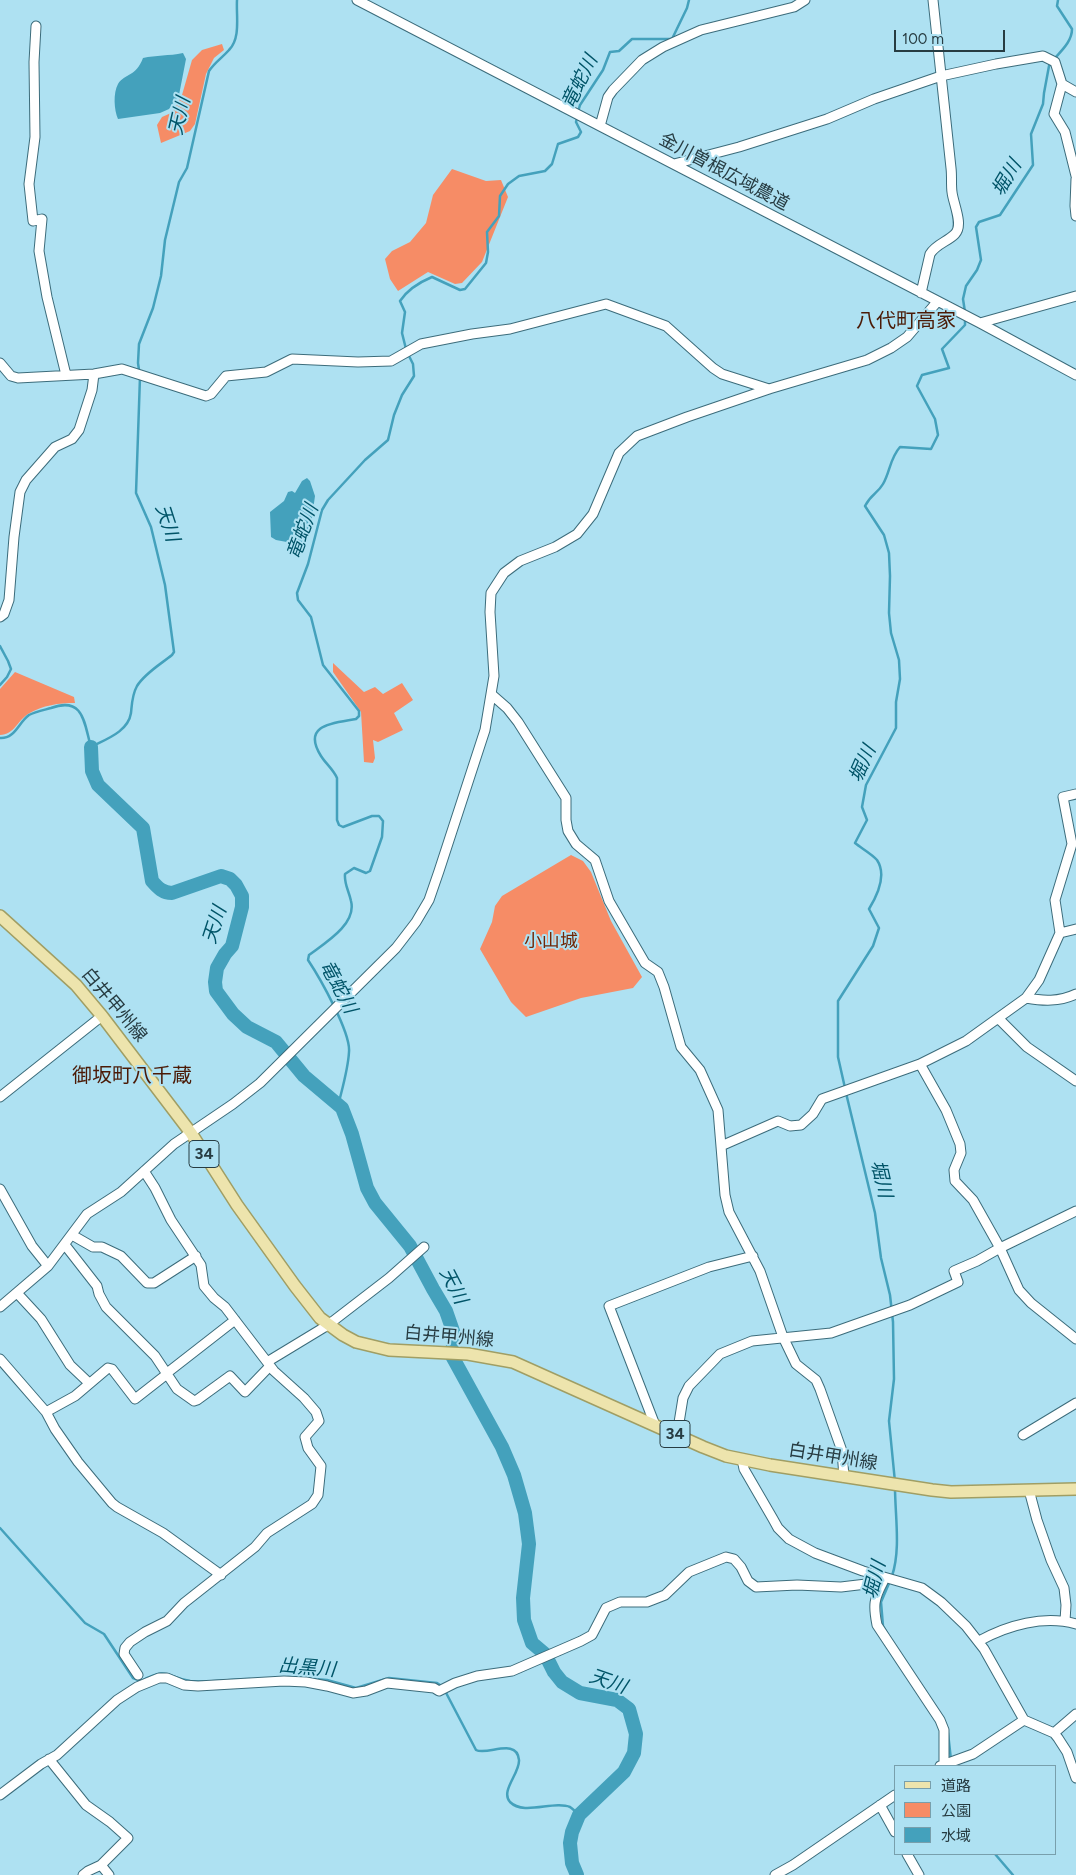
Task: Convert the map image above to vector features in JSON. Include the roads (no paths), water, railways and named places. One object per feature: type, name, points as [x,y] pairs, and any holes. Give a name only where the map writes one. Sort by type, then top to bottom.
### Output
[{"type":"main road","name":"白井甲州線","points":[[0,916],[70,978],[102,1016],[191,1133],[237,1206],[294,1286],[320,1318],[356,1342],[389,1350],[468,1354],[513,1362],[703,1447],[742,1460],[895,1485],[951,1492],[1076,1489]]},
{"type":"street","name":"金川曽根広域農道","points":[[357,0],[980,323],[1076,375]]},
{"type":"street","points":[[600,126],[608,97],[613,90],[642,60],[663,47],[702,30],[794,7],[806,0]]},
{"type":"street","points":[[921,293],[930,254],[933,249],[956,234],[958,229],[952,192],[934,0]]},
{"type":"street","points":[[36,26],[34,62],[35,137],[29,184],[33,221],[42,219],[39,251],[47,297],[66,374]]},
{"type":"street","points":[[674,164],[739,147],[827,119],[874,99],[941,76],[1043,56],[1052,60],[1062,84],[1054,114],[1065,132],[1076,177],[1076,216]]},
{"type":"street","points":[[1062,84],[1076,92]]},
{"type":"street","points":[[980,323],[1076,296]]},
{"type":"street","points":[[0,1307],[48,1266],[87,1214],[121,1192],[174,1144],[233,1104],[260,1083],[294,1051],[407,935],[416,922],[429,900],[485,730],[494,676],[490,612],[491,593],[504,573],[520,561],[555,547],[577,534],[593,514],[619,453],[637,436],[769,389],[867,360],[891,348],[907,337],[937,302]]},
{"type":"street","points":[[0,363],[11,376],[18,378],[94,374],[122,369],[206,396],[211,394],[226,376],[266,372],[292,359],[358,362],[391,361],[421,344],[510,329],[606,304],[666,326],[712,368],[722,374],[769,389]]},
{"type":"street","points":[[0,617],[4,614],[9,600],[20,492],[26,480],[55,447],[72,439],[79,430],[92,390],[94,374]]},
{"type":"street","points":[[491,694],[507,708],[518,722],[566,798],[568,831],[576,844],[595,860],[609,901],[645,963],[658,972],[681,1047],[700,1070],[718,1110],[725,1195],[729,1212],[760,1271],[783,1337],[796,1364],[816,1380],[820,1389],[842,1451],[844,1477]]},
{"type":"street","points":[[721,1146],[778,1121],[790,1126],[802,1125],[813,1114],[822,1099],[920,1064],[966,1041],[1026,998],[1039,980],[1060,933],[1055,900],[1072,844],[1063,797],[1076,794]]},
{"type":"street","points":[[1060,933],[1076,929]]},
{"type":"street","points":[[1026,998],[1045,1002],[1068,998],[1076,994]]},
{"type":"street","points":[[0,1097],[102,1016]]},
{"type":"street","points":[[999,1019],[1026,1047],[1076,1081]]},
{"type":"street","points":[[920,1064],[946,1110],[960,1144],[961,1153],[954,1170],[955,1182],[973,1200],[1000,1248],[1019,1290],[1031,1303],[1076,1339]]},
{"type":"street","points":[[138,1675],[124,1654],[125,1648],[130,1642],[167,1621],[184,1603],[255,1547],[267,1534],[312,1504],[318,1495],[321,1466],[308,1448],[305,1437],[319,1421],[316,1412],[268,1364],[235,1320],[204,1286],[201,1265],[171,1220],[144,1171]]},
{"type":"street","points":[[0,1189],[32,1246],[48,1266]]},
{"type":"street","points":[[677,1435],[683,1398],[689,1386],[720,1354],[752,1340],[832,1333],[893,1311],[958,1282],[954,1272],[977,1262],[1000,1248],[1076,1210]]},
{"type":"street","points":[[72,1235],[93,1247],[102,1247],[120,1256],[147,1283],[154,1283],[196,1256]]},
{"type":"street","points":[[65,1244],[97,1286],[106,1307],[155,1356],[177,1389],[194,1401],[230,1376],[245,1392],[268,1364],[328,1325],[389,1278],[424,1246]]},
{"type":"street","points":[[655,1425],[609,1306],[709,1268],[753,1256]]},
{"type":"street","points":[[17,1293],[41,1319],[70,1365],[89,1384]]},
{"type":"street","points":[[46,1412],[75,1396],[108,1368],[112,1369],[135,1399],[235,1320]]},
{"type":"street","points":[[0,1359],[46,1412],[55,1429],[78,1462],[117,1507],[163,1533],[221,1575]]},
{"type":"street","points":[[1023,1435],[1076,1403]]},
{"type":"street","points":[[742,1460],[744,1470],[778,1528],[789,1539],[815,1553],[884,1580]]},
{"type":"street","points":[[1028,1490],[1051,1560],[1064,1588],[1065,1621]]},
{"type":"street","points":[[0,1796],[16,1781],[57,1755],[117,1700],[137,1687],[159,1678],[167,1678],[184,1685],[198,1686],[284,1681],[306,1682],[353,1693],[366,1691],[387,1683],[443,1689],[477,1676],[512,1671],[592,1635],[606,1608],[620,1602],[647,1602],[665,1595],[689,1572],[726,1557],[734,1559],[741,1567],[748,1581],[756,1587],[797,1585],[842,1587],[884,1580],[897,1580],[929,1592],[966,1626],[979,1641],[1024,1720],[1054,1733],[1067,1752],[1076,1778]]},
{"type":"street","points":[[884,1580],[874,1599],[877,1625],[940,1720],[944,1730],[946,1764],[973,1754],[1024,1720]]},
{"type":"street","points":[[979,1641],[997,1631],[1038,1621],[1065,1621],[1076,1624]]},
{"type":"street","points":[[1054,1733],[1076,1714]]},
{"type":"street","points":[[49,1760],[86,1805],[128,1838],[101,1865],[83,1875]]},
{"type":"street","points":[[774,1875],[793,1865],[894,1796]]},
{"type":"street","points":[[880,1806],[894,1830]]},
{"type":"street","points":[[908,1855],[919,1875]]},
{"type":"street","points":[[101,1865],[109,1875]]},
{"type":"water","points":[[183,53],[186,59],[179,95],[169,109],[160,113],[118,119],[115,106],[116,88],[124,78],[137,69],[143,58]]},
{"type":"water","points":[[307,478],[310,481],[315,496],[310,531],[303,545],[276,540],[271,537],[270,512],[284,501],[288,492],[292,491],[295,493],[302,481]]},
{"type":"waterway","name":"天川","points":[[0,738],[5,738],[13,733],[29,715],[62,705],[70,706],[81,714],[91,747],[116,734],[126,725],[131,713],[133,696],[140,681],[174,652],[165,585],[151,527],[136,493],[140,377],[138,363],[139,344],[153,308],[161,276],[165,240],[179,182],[187,168],[209,71],[233,45],[237,33],[237,0]]},
{"type":"waterway","name":"竜蛇川","points":[[578,112],[580,105],[603,70],[610,52],[619,51],[632,39],[672,39],[689,0]]},
{"type":"waterway","name":"堀川","points":[[1055,58],[1072,33],[1072,29],[1057,6],[1058,0]]},
{"type":"waterway","name":"堀川","points":[[965,312],[963,299],[966,286],[977,270],[981,260],[976,227],[979,222],[1000,215],[1033,165],[1031,134],[1043,104],[1049,66],[1052,63]]},
{"type":"waterway","name":"竜蛇川","points":[[406,349],[402,333],[405,312],[400,301],[414,286],[432,277],[460,290],[465,289],[486,263],[488,252],[487,232],[499,216],[500,196],[508,184],[519,176],[545,171],[552,164],[558,144],[578,137],[581,132],[576,122],[577,118]]},
{"type":"waterway","name":"堀川","points":[[845,1088],[838,1057],[838,1001],[873,946],[879,928],[869,909],[880,885],[880,866],[875,858],[855,843],[867,820],[862,807],[866,785],[896,728],[896,702],[900,679],[899,660],[891,633],[889,613],[889,553],[884,535],[865,506],[883,484],[894,456],[900,447],[931,449],[938,435],[935,419],[917,386],[922,375],[949,368],[942,349],[965,325],[965,317]]},
{"type":"waterway","name":"竜蛇川","points":[[338,1106],[345,1079],[349,1052],[348,1043],[334,1006],[308,960],[309,955],[331,939],[345,925],[352,909],[345,874],[354,868],[366,873],[370,871],[382,837],[383,821],[379,816],[372,816],[343,827],[339,825],[337,820],[337,778],[321,756],[315,737],[317,731],[323,727],[356,719],[359,716],[359,711],[323,665],[311,617],[298,600],[297,593],[308,564],[322,510],[328,500],[365,460],[388,440],[394,415],[402,395],[414,376],[413,364],[408,354]]},
{"type":"waterway","points":[[0,646],[11,669],[0,685]]},
{"type":"waterway","name":"天川","points":[[91,747],[92,771],[98,785],[143,828],[152,881],[156,886],[163,891],[172,893],[221,876],[230,879],[236,885],[242,896],[242,907],[232,946],[217,968],[216,991],[233,1014],[247,1027],[276,1042],[304,1076],[342,1108],[352,1134],[367,1188],[375,1203],[410,1246],[446,1311],[454,1334],[452,1356],[502,1447],[514,1475],[525,1513],[529,1544],[523,1598],[524,1620],[532,1643],[545,1654],[554,1672],[562,1682],[580,1693],[617,1700],[629,1709],[636,1734],[634,1753],[624,1772],[579,1815],[570,1843],[572,1863],[577,1875]]},
{"type":"waterway","name":"堀川","points":[[846,1093],[875,1213],[881,1258],[890,1295],[893,1322],[894,1379],[889,1421],[895,1482]]},
{"type":"waterway","name":"堀川","points":[[892,1576],[897,1544],[895,1487]]},
{"type":"waterway","name":"出黒川","points":[[0,1528],[85,1623],[104,1634],[133,1678],[141,1681],[157,1674],[166,1674],[190,1681],[250,1679]]},
{"type":"waterway","name":"堀川","points":[[887,1633],[883,1626],[881,1602],[890,1581]]},
{"type":"waterway","name":"出黒川","points":[[288,1677],[327,1680],[356,1688],[389,1678],[437,1683],[443,1687],[476,1750],[487,1751],[507,1748],[517,1753],[519,1760],[517,1770],[507,1793],[510,1802],[523,1808],[563,1805],[570,1807],[579,1815]]},
{"type":"waterway","name":"堀川","points":[[948,1733],[951,1760]]},
{"type":"waterway","name":"堀川","points":[[996,1855],[1013,1875]]},
{"type":"district","name":"八代町高家","points":[[906,321]]},
{"type":"district","name":"御坂町八千蔵","points":[[132,1076]]},
{"type":"park label","name":"小山城","points":[[551,942]]}]
